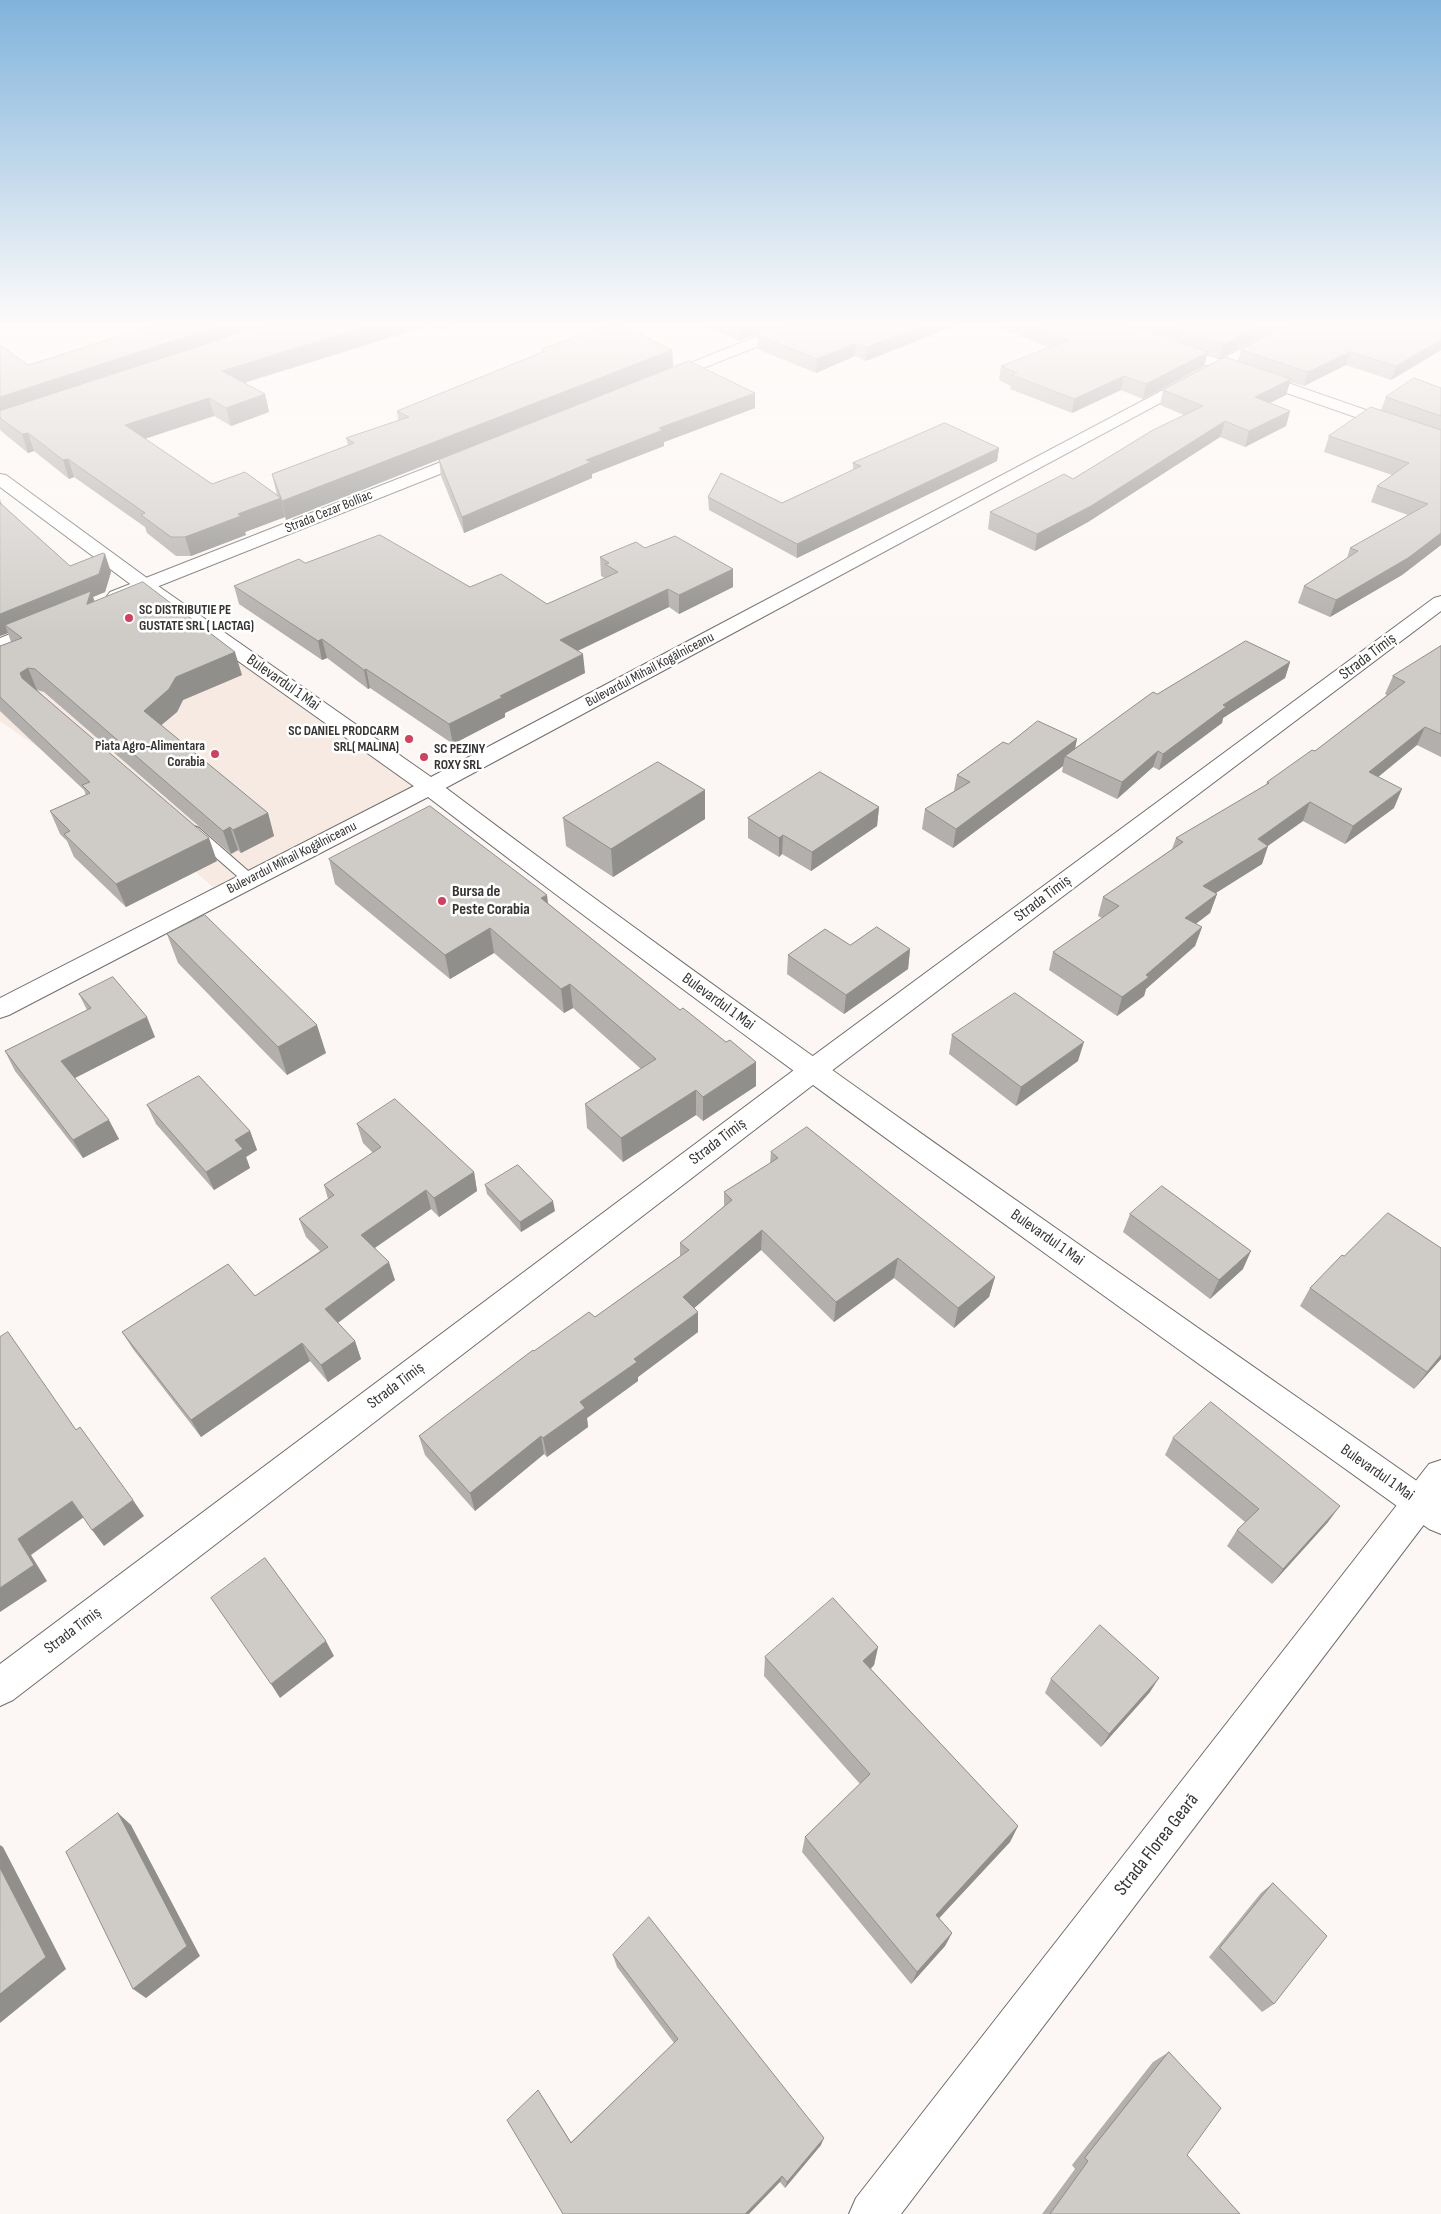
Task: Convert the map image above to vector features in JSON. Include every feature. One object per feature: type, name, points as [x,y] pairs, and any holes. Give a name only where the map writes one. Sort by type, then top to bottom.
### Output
[{"type":"street","name":"Bulevardul Mihail Kogălniceanu","points":[[0,1009],[430,787],[1105,428]]},
{"type":"street","points":[[1402,428],[1441,442]]},
{"type":"street","name":"Strada Cezar Bolliac","points":[[99,604],[485,450]]},
{"type":"street","name":"Bulevardul 1 Mai","points":[[0,479],[144,585],[430,787],[593,911],[812,1071],[1434,1499]]},
{"type":"street","name":"Strada Timiș","points":[[0,1686],[812,1071],[1441,602]]},
{"type":"street","points":[[0,645],[63,619]]},
{"type":"street","name":"Strada Florea Geară","points":[[872,2214],[1434,1499]]},
{"type":"lane","points":[[184,823],[250,880]]},
{"type":"shaded area","name":"Piata Agro-Alimentara Corabia","points":[[150,599],[430,787],[213,887],[107,795],[0,721],[0,661]]},
{"type":"building","points":[[14,428],[130,428],[212,484],[245,472],[281,498],[238,514],[241,516],[185,537],[171,537],[141,515],[145,513],[68,459],[63,460],[28,433],[22,434]]},
{"type":"building","points":[[375,428],[470,428],[282,501],[272,474],[354,443],[346,438]]},
{"type":"building","points":[[519,428],[660,428],[663,430],[586,460],[591,462],[462,517],[439,460]]},
{"type":"building","points":[[933,428],[956,428],[999,448],[797,544],[708,497],[721,473],[782,503],[861,466],[853,463]]},
{"type":"building","points":[[1156,428],[1213,428],[1091,506],[1037,534],[990,512],[1064,474],[1073,479]]},
{"type":"building","points":[[1243,428],[1254,428],[1249,431]]},
{"type":"building","points":[[1340,428],[1436,428],[1441,430],[1441,533],[1408,558],[1336,600],[1304,586],[1358,551],[1350,548],[1428,504],[1377,486],[1409,463],[1329,436]]},
{"type":"building","points":[[0,503],[70,566],[103,553],[105,554],[99,574],[0,614]]},
{"type":"building","points":[[380,535],[470,587],[501,574],[547,604],[618,572],[605,564],[609,563],[600,557],[636,542],[645,548],[675,536],[733,569],[679,595],[668,589],[560,640],[583,654],[449,724],[366,669],[364,670],[322,639],[318,641],[234,586],[299,559],[305,563]]},
{"type":"building","points":[[143,582],[235,652],[176,677],[169,689],[144,711],[268,813],[233,830],[230,827],[223,831],[35,669],[28,668],[20,673],[22,678],[209,838],[116,884],[64,834],[70,831],[50,811],[90,793],[82,785],[90,782],[0,697],[0,646],[22,638],[5,625],[91,591],[87,604]]},
{"type":"building","points":[[1246,641],[1290,662],[1223,705],[1226,707],[1163,754],[1158,751],[1122,782],[1065,756],[1153,692],[1157,694]]},
{"type":"building","points":[[1441,646],[1441,734],[1425,727],[1369,772],[1402,789],[1353,826],[1310,802],[1258,839],[1268,846],[1203,886],[1217,894],[1185,918],[1202,927],[1146,975],[1149,977],[1122,997],[1053,952],[1119,906],[1103,897],[1183,842],[1176,838],[1269,783],[1267,782],[1312,750],[1315,751],[1405,682],[1393,676]]},
{"type":"building","points":[[1038,721],[1077,739],[956,829],[925,809],[970,782],[957,775],[1003,742],[1008,744]]},
{"type":"building","points":[[658,762],[705,790],[611,849],[563,818]]},
{"type":"building","points":[[820,772],[879,807],[812,852],[783,835],[779,838],[748,818]]},
{"type":"building","points":[[430,806],[547,895],[541,898],[680,1010],[683,1008],[726,1042],[730,1040],[756,1062],[703,1097],[696,1090],[621,1138],[585,1104],[656,1059],[570,984],[561,989],[490,928],[445,955],[329,859]]},
{"type":"building","points":[[205,915],[317,1025],[278,1047],[167,934]]},
{"type":"building","points":[[877,927],[910,949],[846,995],[788,955],[825,929],[850,945]]},
{"type":"building","points":[[113,977],[147,1017],[61,1061],[109,1120],[73,1140],[5,1051],[91,1008],[79,994]]},
{"type":"building","points":[[1015,993],[1084,1042],[1021,1087],[952,1035]]},
{"type":"building","points":[[199,1076],[250,1131],[235,1140],[243,1149],[206,1172],[147,1105]]},
{"type":"building","points":[[395,1099],[474,1172],[434,1198],[426,1190],[361,1235],[389,1262],[325,1309],[355,1341],[321,1365],[302,1343],[191,1420],[122,1332],[228,1264],[255,1296],[328,1247],[299,1219],[334,1195],[324,1185],[381,1147],[357,1124]]},
{"type":"building","points":[[807,1127],[995,1277],[958,1308],[898,1258],[836,1302],[762,1230],[683,1297],[698,1312],[634,1359],[637,1362],[580,1402],[585,1408],[543,1438],[541,1436],[470,1493],[419,1436],[533,1350],[589,1312],[595,1317],[689,1250],[680,1243],[732,1200],[724,1192],[778,1158],[771,1152]]},
{"type":"building","points":[[518,1165],[553,1201],[520,1222],[485,1185]]},
{"type":"building","points":[[1162,1186],[1251,1251],[1219,1280],[1130,1214]]},
{"type":"building","points":[[1388,1213],[1441,1248],[1441,1355],[1427,1372],[1310,1288],[1342,1255],[1344,1256]]},
{"type":"building","points":[[8,1332],[76,1430],[80,1427],[133,1500],[92,1530],[72,1501],[18,1539],[34,1565],[0,1588],[0,1337]]},
{"type":"building","points":[[1211,1402],[1340,1506],[1283,1569],[1237,1530],[1259,1509],[1173,1438]]},
{"type":"building","points":[[265,1558],[326,1641],[271,1684],[211,1598]]},
{"type":"building","points":[[833,1598],[878,1647],[863,1661],[1018,1826],[936,1915],[952,1933],[917,1972],[805,1837],[870,1774],[765,1657]]},
{"type":"building","points":[[1100,1625],[1159,1678],[1109,1734],[1051,1679]]},
{"type":"building","points":[[118,1813],[187,1946],[133,1989],[66,1852]]},
{"type":"building","points":[[0,1868],[46,1957],[0,1994]]},
{"type":"building","points":[[1273,1883],[1327,1936],[1274,2004],[1220,1948]]},
{"type":"building","points":[[649,1917],[824,2138],[787,2182],[782,2176],[745,2214],[563,2214],[507,2120],[538,2090],[571,2143],[678,2039],[613,1955]]},
{"type":"building","points":[[1169,2052],[1221,2108],[1187,2155],[1240,2214],[1050,2214],[1088,2161],[1085,2158]]},
{"type":"place","name":"SC DISTRIBUTIE PE GUSTATE SRL ( LACTAG)","points":[[129,618]]},
{"type":"place","name":"SC DANIEL PRODCARM SRL( MALINA)","points":[[409,739]]},
{"type":"place","name":"Piata Agro-Alimentara Corabia","points":[[215,754]]},
{"type":"place","name":"SC PEZINY ROXY SRL","points":[[424,757]]},
{"type":"place","name":"Bursa de Peste Corabia","points":[[442,901]]}]
